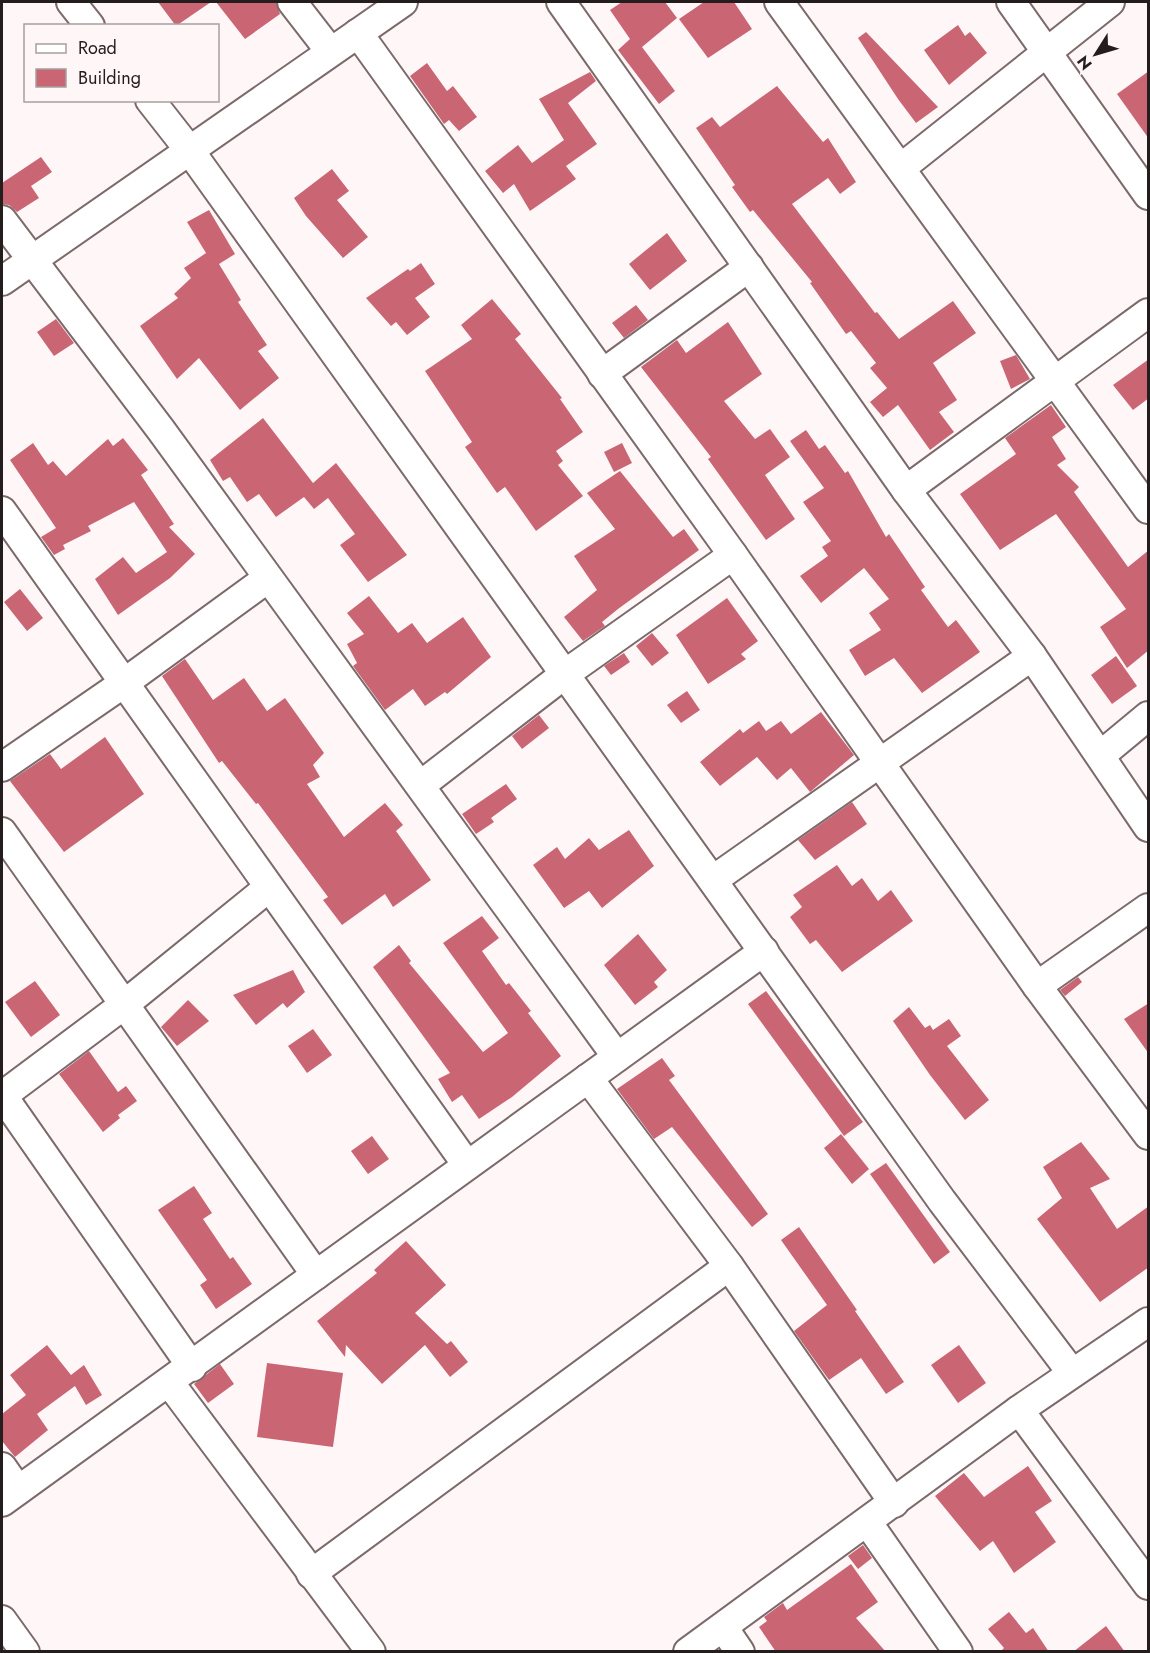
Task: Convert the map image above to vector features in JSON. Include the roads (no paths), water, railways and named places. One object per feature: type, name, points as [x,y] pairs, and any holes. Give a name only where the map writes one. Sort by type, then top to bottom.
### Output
[{"type":"street","points":[[71,2],[88,24]]},
{"type":"street","points":[[292,2],[330,51]]},
{"type":"street","points":[[2,281],[403,2]]},
{"type":"street","points":[[561,2],[906,490],[1032,656],[1149,827]]},
{"type":"street","points":[[779,2],[1149,509]]},
{"type":"street","points":[[1011,2],[1149,195]]},
{"type":"street","points":[[901,168],[1110,2]]},
{"type":"street","points":[[357,33],[733,555],[1037,986],[1149,1135]]},
{"type":"street","points":[[152,102],[190,151],[942,1201],[1072,1373]]},
{"type":"street","points":[[2,220],[421,785],[617,1057]]},
{"type":"street","points":[[602,374],[749,267]]},
{"type":"street","points":[[906,490],[1149,313]]},
{"type":"street","points":[[2,511],[467,1166]]},
{"type":"street","points":[[421,785],[566,674],[733,555]]},
{"type":"street","points":[[2,767],[124,683],[268,578]]},
{"type":"street","points":[[713,880],[1032,656]]},
{"type":"street","points":[[1101,754],[1149,716]]},
{"type":"street","points":[[2,832],[316,1275]]},
{"type":"street","points":[[268,888],[125,1004],[2,1096],[180,1375],[311,1574],[371,1652]]},
{"type":"street","points":[[1037,986],[1149,908]]},
{"type":"street","points":[[2,1467],[10,1496],[764,951]]},
{"type":"street","points":[[588,1078],[729,1266],[894,1503]]},
{"type":"street","points":[[311,1574],[729,1266]]},
{"type":"street","points":[[688,1652],[868,1523],[1019,1410],[1149,1322]]},
{"type":"street","points":[[1019,1410],[1149,1585]]},
{"type":"street","points":[[868,1523],[958,1652]]},
{"type":"street","points":[[2,1620],[25,1652]]},
{"type":"street","points":[[723,1627],[740,1652]]}]
